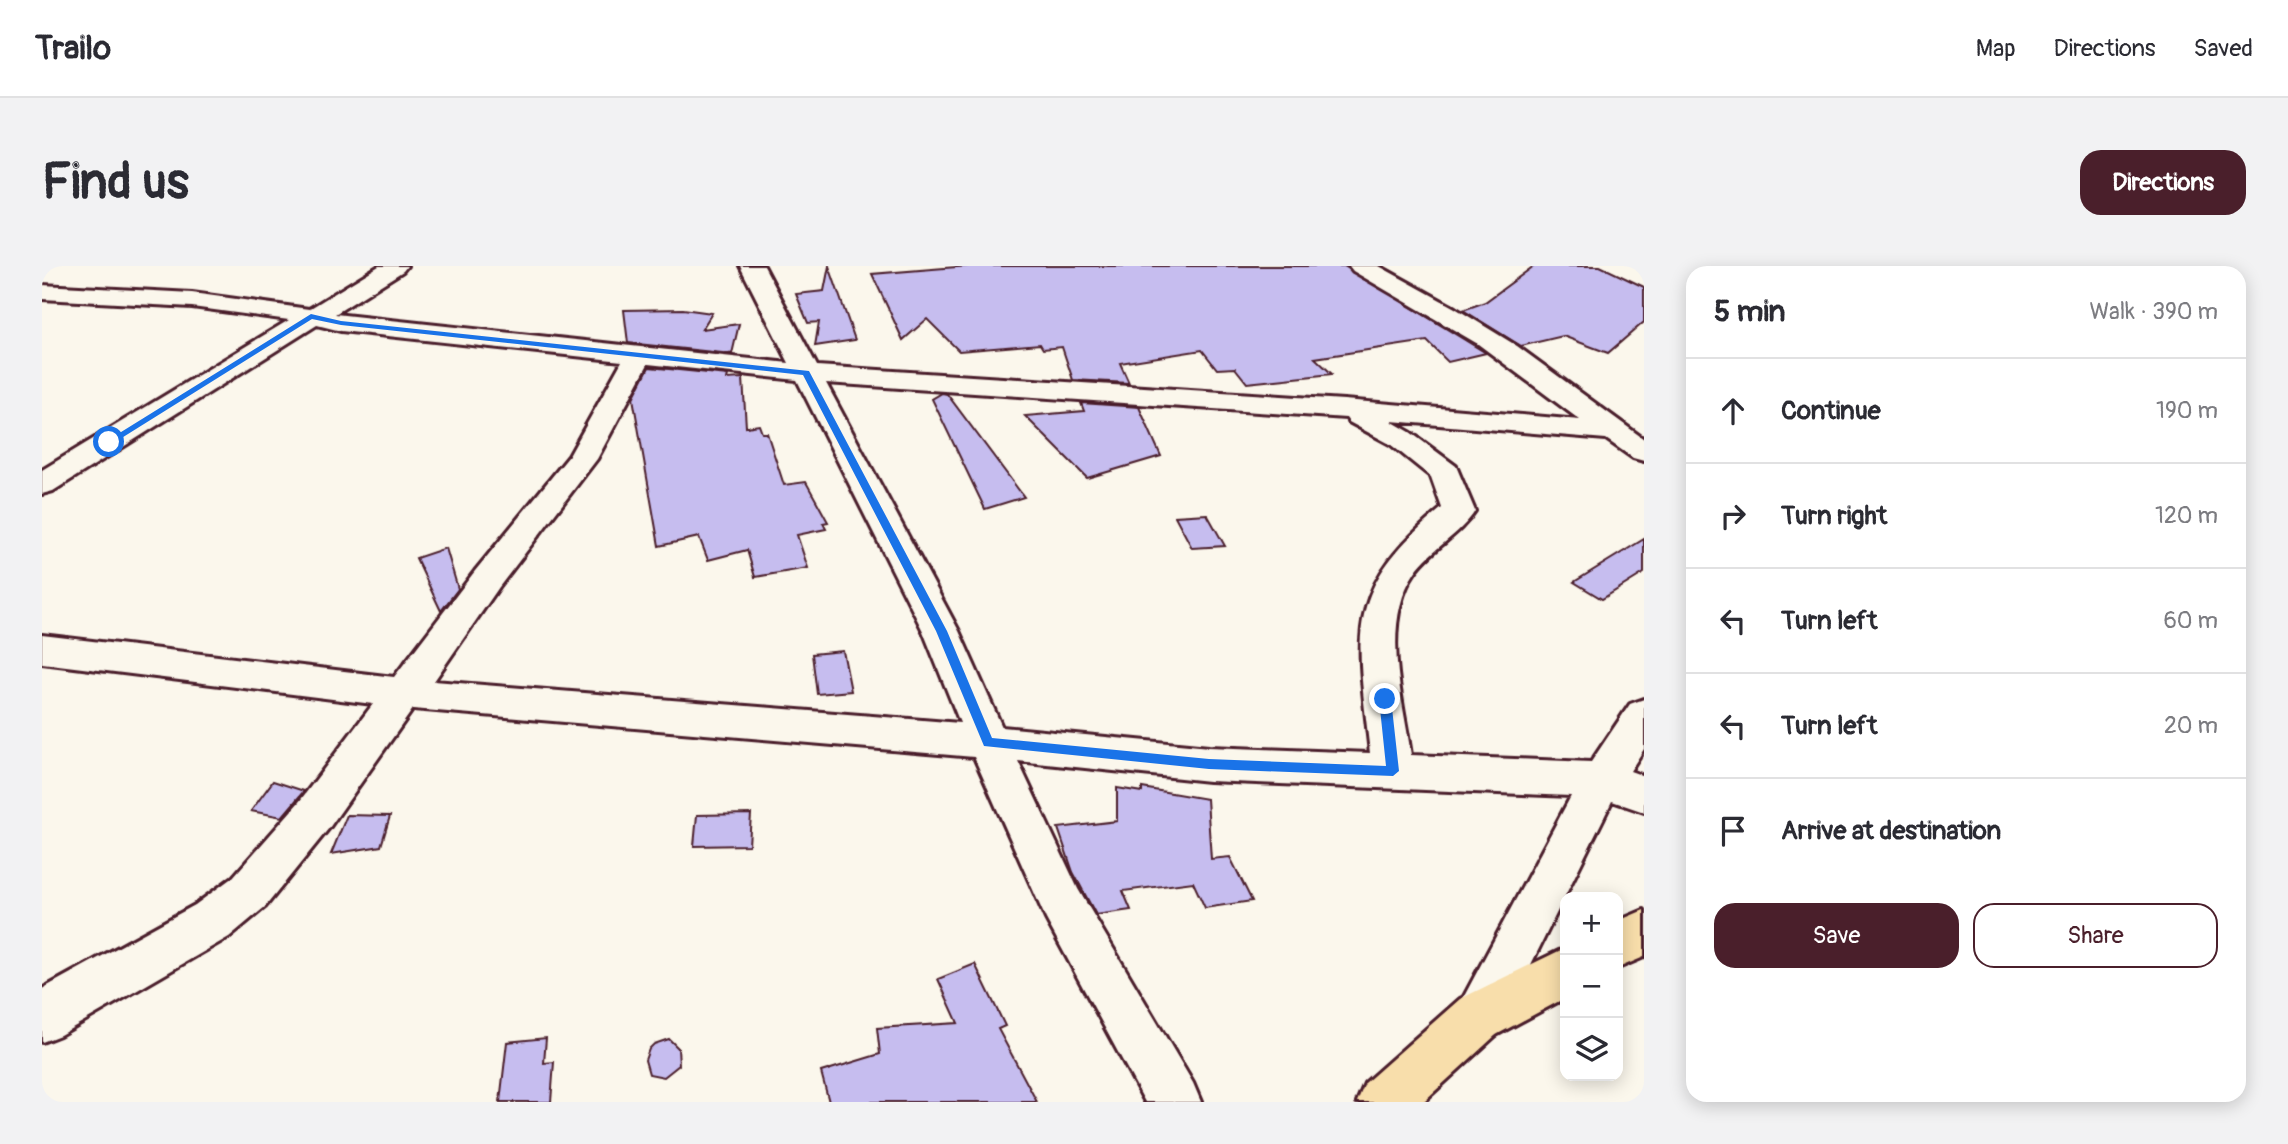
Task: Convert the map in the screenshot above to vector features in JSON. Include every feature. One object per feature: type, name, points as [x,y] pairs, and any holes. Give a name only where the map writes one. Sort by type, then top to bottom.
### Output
[{"type":"main road","points":[[1623,942],[1644,932]]},
{"type":"main road","points":[[1384,1102],[1478,1017],[1560,975]]},
{"type":"street","points":[[42,484],[395,266]]},
{"type":"street","points":[[752,266],[941,631],[1062,904],[1174,1102]]},
{"type":"street","points":[[1361,266],[1417,296],[1527,365],[1611,431],[1644,452]]},
{"type":"street","points":[[42,292],[167,296],[311,316],[341,323],[806,372],[1003,389],[1344,409],[1611,431]]},
{"type":"street","points":[[42,1017],[212,921],[248,892],[313,815],[402,693],[582,458],[639,355]]},
{"type":"street","points":[[1344,409],[1400,438],[1445,474],[1459,511],[1426,540],[1397,572],[1382,608],[1377,653],[1393,771]]},
{"type":"street","points":[[42,649],[402,693],[988,742],[1209,764],[1602,780],[1644,794]]},
{"type":"street","points":[[1478,1017],[1602,780],[1644,715]]},
{"type":"building","points":[[829,266],[855,340],[815,346],[819,322],[808,323],[796,294],[824,291]]},
{"type":"building","points":[[969,266],[1344,266],[1486,353],[1448,362],[1427,341],[1315,358],[1332,374],[1247,383],[1235,368],[1217,369],[1202,350],[1120,363],[1129,383],[1073,380],[1062,347],[1043,349],[1040,344],[959,351],[927,319],[903,340],[872,274]]},
{"type":"building","points":[[1534,266],[1600,266],[1644,287],[1644,322],[1608,353],[1563,336],[1521,346],[1463,310],[1485,302]]},
{"type":"building","points":[[683,309],[712,313],[702,329],[739,324],[732,354],[628,343],[624,310]]},
{"type":"building","points":[[649,367],[728,375],[727,379],[743,378],[746,427],[759,425],[762,433],[767,433],[784,485],[806,482],[828,522],[823,523],[826,529],[797,535],[808,568],[755,577],[747,550],[708,560],[699,537],[659,546],[633,398]]},
{"type":"building","points":[[942,393],[947,394],[1024,497],[985,509],[932,399]]},
{"type":"building","points":[[1081,403],[1139,407],[1161,456],[1087,478],[1025,416],[1084,411]]},
{"type":"building","points":[[1207,514],[1225,546],[1192,548],[1175,516]]},
{"type":"building","points":[[1644,539],[1644,573],[1602,599],[1574,582]]},
{"type":"building","points":[[446,548],[458,589],[441,611],[416,558]]},
{"type":"building","points":[[843,651],[851,691],[817,694],[812,654]]},
{"type":"building","points":[[273,781],[304,791],[282,817],[251,811]]},
{"type":"building","points":[[1117,788],[1142,792],[1142,788],[1207,799],[1211,859],[1230,857],[1252,901],[1205,908],[1193,882],[1123,891],[1131,910],[1096,915],[1073,872],[1058,828],[1117,821]]},
{"type":"building","points":[[751,814],[749,845],[694,846],[697,815]]},
{"type":"building","points":[[347,815],[390,816],[381,846],[331,854]]},
{"type":"building","points":[[975,964],[1005,1026],[998,1029],[1037,1102],[829,1102],[821,1072],[880,1054],[877,1028],[958,1023],[938,979]]},
{"type":"building","points":[[546,1038],[544,1063],[554,1062],[551,1102],[500,1102],[507,1042]]},
{"type":"building","points":[[669,1039],[678,1048],[679,1065],[664,1077],[649,1074],[645,1060],[649,1049],[654,1044]]},
{"type":"route","points":[[109,442],[311,316],[341,323],[806,372],[941,631],[988,742],[1209,764],[1393,771],[1385,699]]}]
